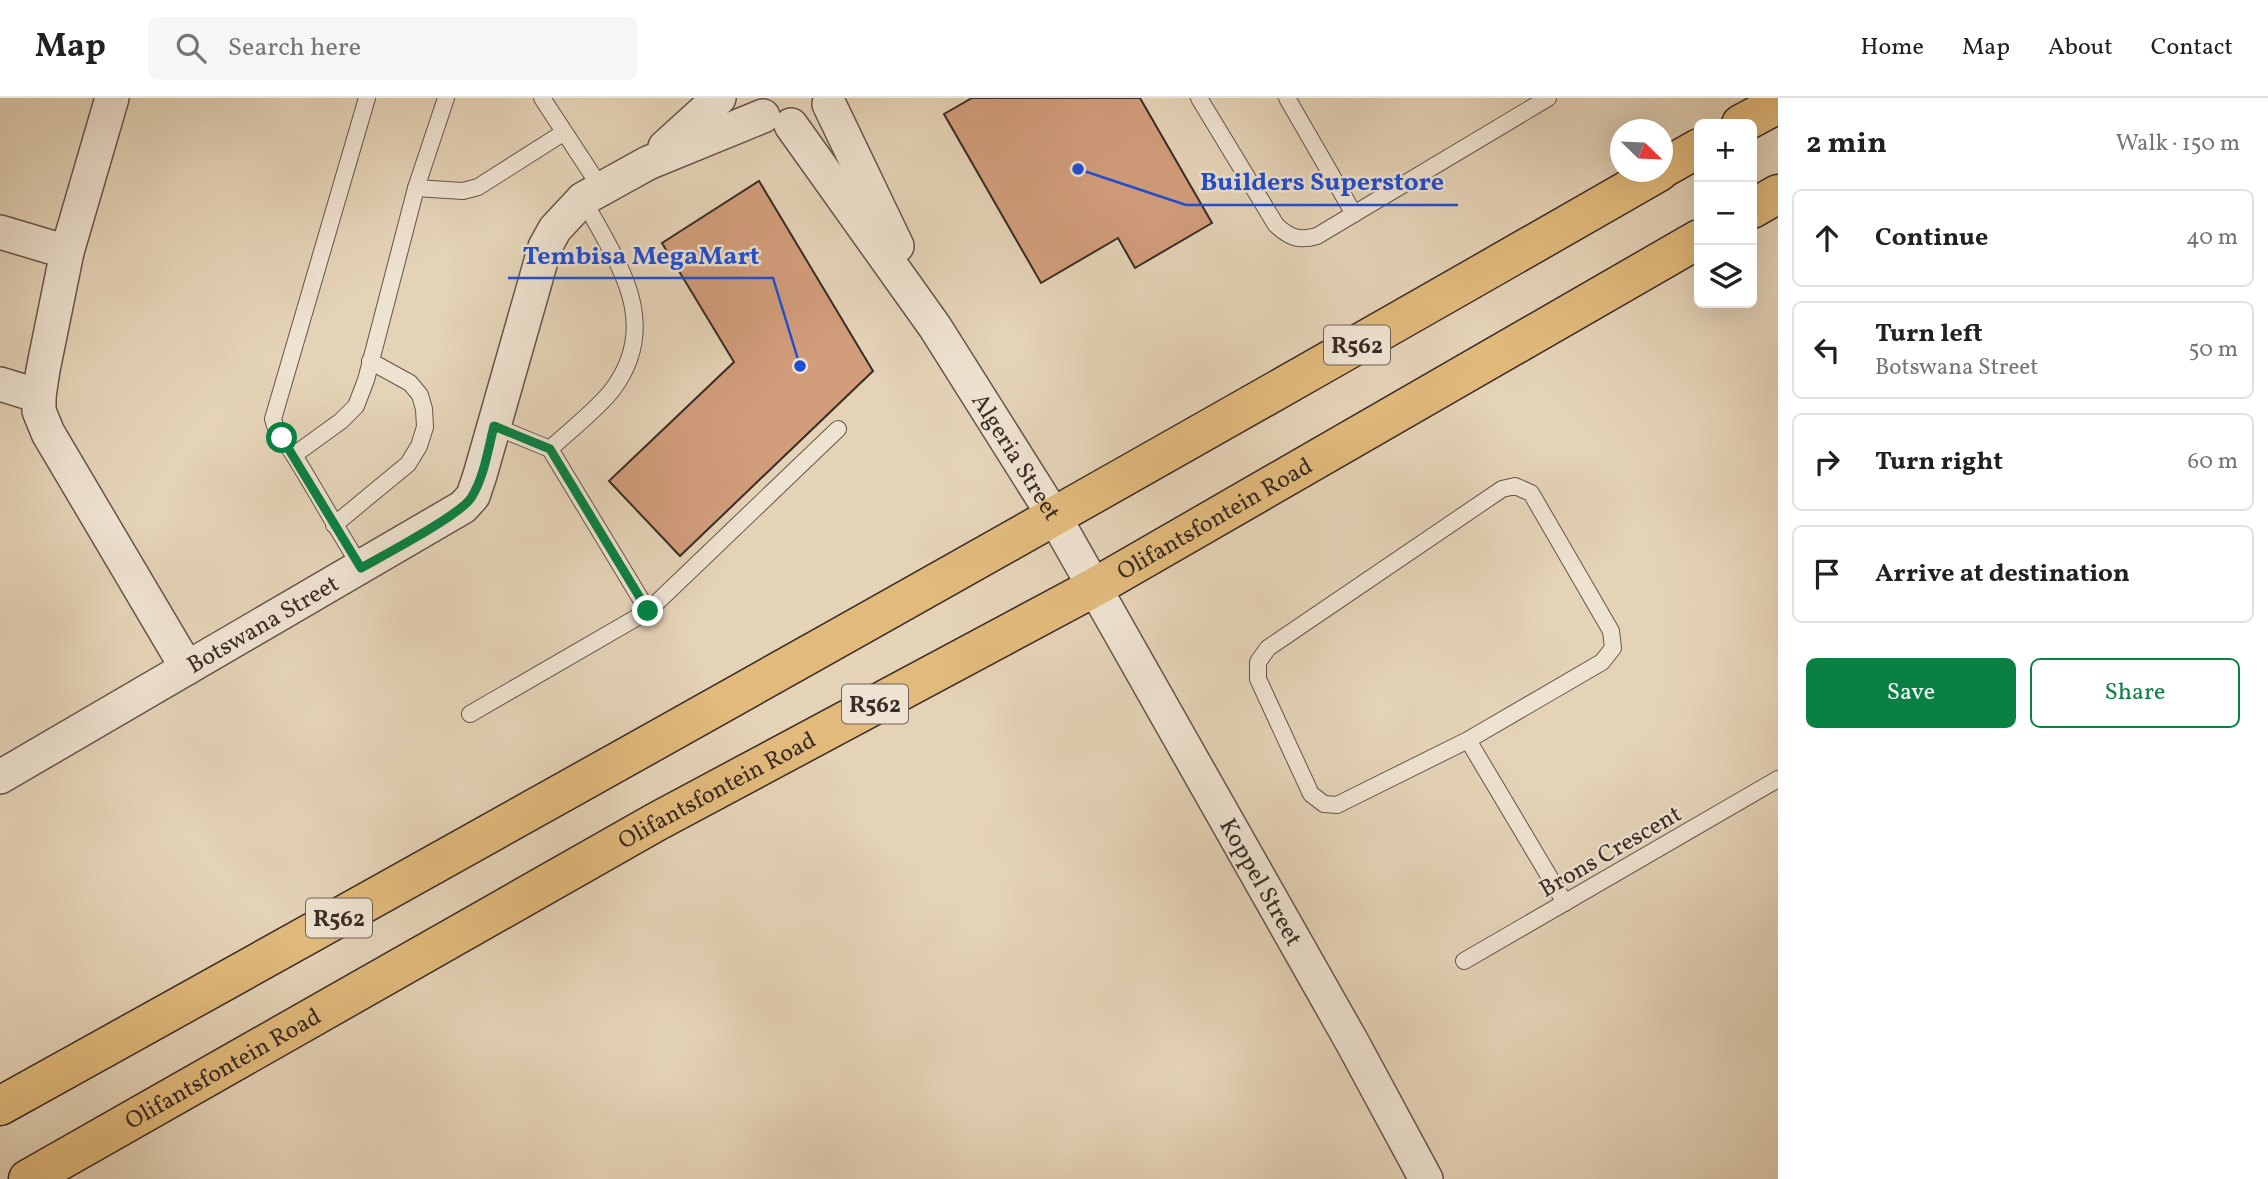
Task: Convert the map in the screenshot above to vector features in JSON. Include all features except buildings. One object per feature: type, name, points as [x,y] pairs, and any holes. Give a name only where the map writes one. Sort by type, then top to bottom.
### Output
[{"type":"main road","points":[[1750,119],[1778,104]]},
{"type":"main road","name":"R562","points":[[1673,163],[1694,151]]},
{"type":"main road","name":"R562","points":[[0,1106],[678,729],[1226,420],[1640,182]]},
{"type":"main road","points":[[1757,206],[1778,194]]},
{"type":"main road","name":"Olifantsfontein Road","points":[[28,1179],[656,822],[1095,587],[1694,242]]},
{"type":"street","points":[[110,98],[67,252],[39,396],[39,411],[48,433],[187,668]]},
{"type":"street","name":"Botswana Street","points":[[648,163],[719,98]]},
{"type":"street","name":"Algeria Street","points":[[768,113],[810,120],[819,115],[831,101],[935,327]]},
{"type":"street","name":"Botswana Street","points":[[0,777],[427,530],[468,502],[480,475],[545,247],[555,229],[592,194],[648,163],[768,113]]},
{"type":"street","name":"Algeria Street","points":[[768,113],[935,327],[1054,516],[1095,587]]},
{"type":"street","points":[[0,232],[67,252]]},
{"type":"street","points":[[0,384],[39,396]]},
{"type":"street","name":"Koppel Street","points":[[1095,587],[1346,1030],[1426,1179]]},
{"type":"lane","points":[[361,568],[275,428],[273,419],[367,98]]},
{"type":"lane","points":[[294,455],[341,421],[356,406],[366,380],[416,188],[446,98]]},
{"type":"lane","points":[[542,98],[563,133],[592,194],[628,285],[635,320],[634,345],[612,390],[550,449]]},
{"type":"lane","points":[[1199,98],[1276,225],[1288,236],[1302,240],[1317,236],[1548,98]]},
{"type":"lane","points":[[1287,98],[1354,214]]},
{"type":"lane","points":[[416,188],[463,191],[478,187],[563,133]]},
{"type":"lane","points":[[334,526],[408,464],[419,446],[425,427],[420,395],[410,383],[370,361]]},
{"type":"lane","points":[[494,426],[550,449],[648,611]]},
{"type":"lane","points":[[470,714],[648,611],[838,429]]},
{"type":"lane","points":[[1515,486],[1531,493],[1611,631],[1613,648],[1602,662],[1468,740],[1337,806],[1324,804],[1311,794],[1258,679],[1258,662],[1268,648],[1502,489],[1515,486]]},
{"type":"lane","points":[[1468,740],[1565,903]]},
{"type":"lane","name":"Brons Crescent","points":[[1464,961],[1778,779]]},
{"type":"place","name":"Builders Superstore","points":[[1078,169]]},
{"type":"place","name":"Tembisa MegaMart","points":[[800,366]]},
{"type":"route","points":[[282,438],[361,568],[427,530],[468,502],[480,475],[494,426],[550,449],[648,611]]}]
